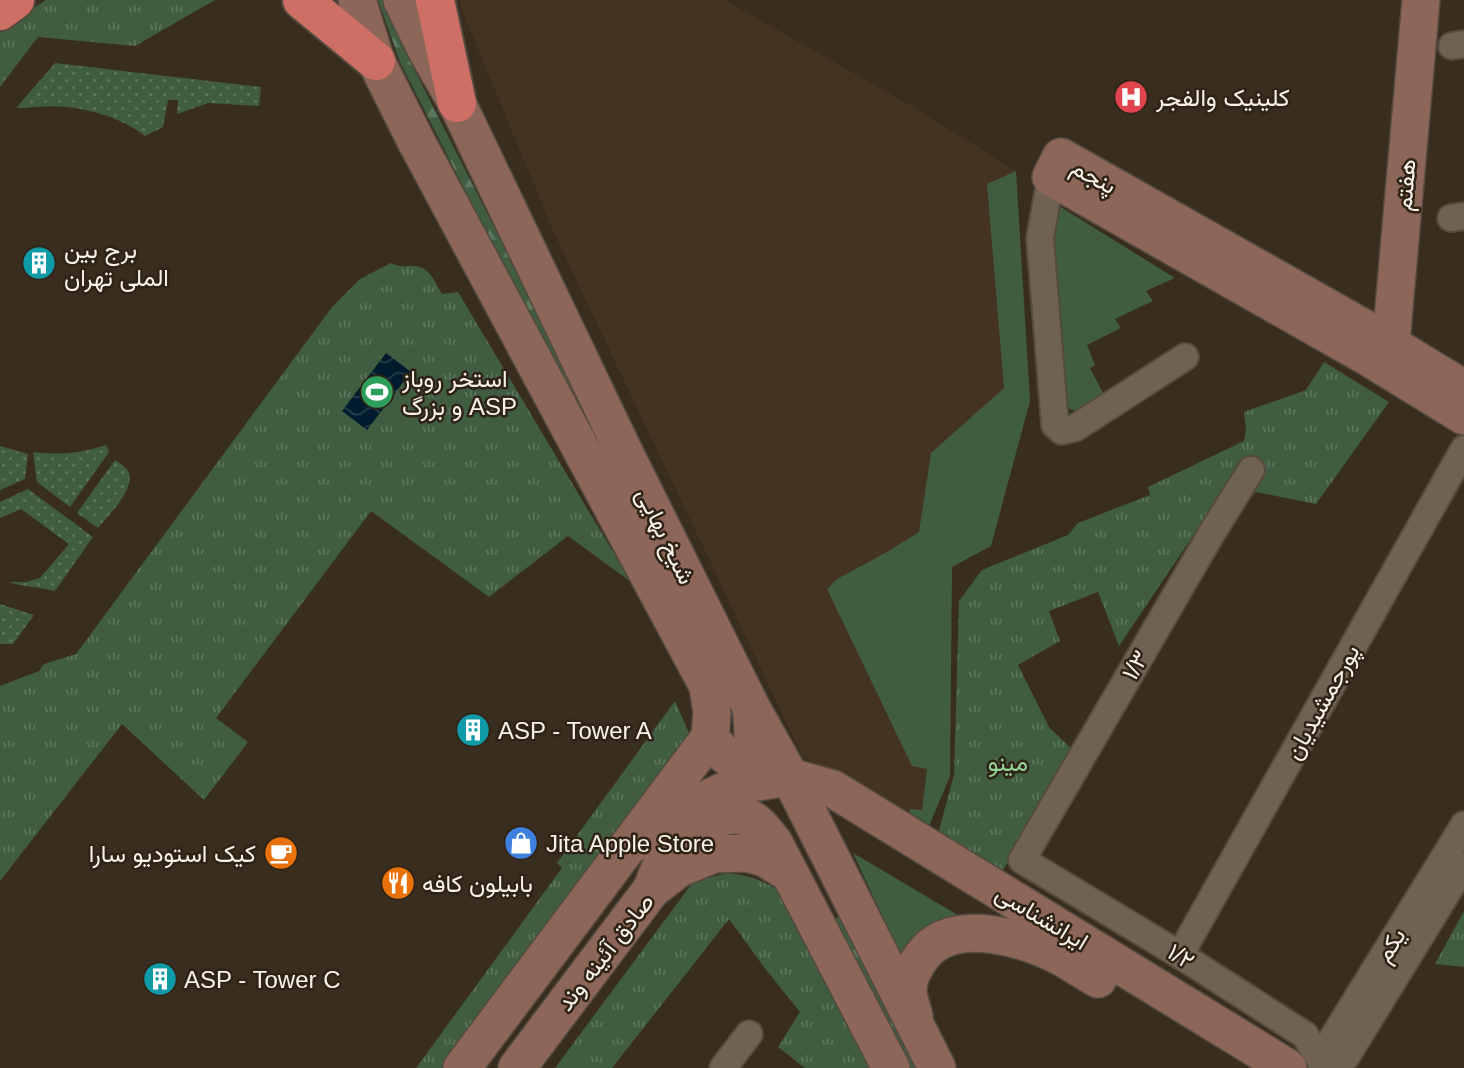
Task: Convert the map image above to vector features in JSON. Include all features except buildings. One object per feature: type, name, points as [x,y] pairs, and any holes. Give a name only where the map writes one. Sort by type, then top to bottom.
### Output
[{"type":"highway","points":[[0,11],[15,0]]},
{"type":"highway","points":[[302,0],[376,61]]},
{"type":"highway","points":[[435,0],[457,103]]},
{"type":"main road","name":"شیخ بهایی","points":[[358,0],[376,61],[416,141],[708,687],[712,713],[710,737]]},
{"type":"main road","name":"شیخ بهایی","points":[[402,0],[457,103],[629,462],[751,707],[790,777],[937,1068]]},
{"type":"main road","name":"هفتم","points":[[1379,350],[1398,0]]},
{"type":"main road","name":"هفتم","points":[[1379,350],[1421,0]]},
{"type":"main road","name":"پنجم","points":[[1051,177],[1379,350]]},
{"type":"main road","points":[[1379,350],[1464,389]]},
{"type":"main road","points":[[1379,350],[1464,416]]},
{"type":"main road","points":[[710,737],[723,754],[733,761],[743,761],[750,754],[752,743],[751,707]]},
{"type":"main road","name":"صادق آئینه وند","points":[[462,1068],[710,737]]},
{"type":"main road","points":[[625,849],[694,805],[724,791],[751,783],[790,777]]},
{"type":"main road","points":[[790,777],[782,793],[780,816],[797,867],[829,934],[831,952],[891,1068]]},
{"type":"main road","name":"ایرانشناسی","points":[[790,777],[833,789],[1288,1068]]},
{"type":"main road","name":"صادق آئینه وند","points":[[517,1068],[651,890],[678,869],[714,854],[747,853],[765,858],[794,883],[831,952]]},
{"type":"main road","name":"ایرانشناسی","points":[[916,1028],[908,988],[916,965],[931,946],[954,935],[992,935],[1028,944],[1063,958],[1242,1068]]},
{"type":"street","points":[[1051,177],[1040,238],[1055,425],[1062,431],[1075,428],[1185,357]]},
{"type":"street","name":"پورجمشیدیان","points":[[1180,955],[1464,449]]},
{"type":"street","name":"۱/۳","points":[[1022,860],[1251,470]]},
{"type":"street","name":"یکم","points":[[1325,1068],[1326,1049],[1464,825]]},
{"type":"street","name":"۱/۲","points":[[1022,860],[1180,955],[1305,1035],[1325,1068]]},
{"type":"street","name":"یکم","points":[[1325,1068],[1346,1057],[1464,865]]},
{"type":"street","points":[[723,1068],[749,1034]]},
{"type":"shaded area","points":[[460,0],[725,0],[915,108],[1016,171],[1027,411],[991,546],[952,567],[950,776],[924,838],[834,779],[801,753],[554,233]]},
{"type":"green space","points":[[46,0],[215,0],[135,46],[38,37],[0,87],[0,29]]},
{"type":"green space","points":[[378,0],[387,0],[408,57],[607,450],[656,568],[400,62]]},
{"type":"green space","points":[[55,63],[261,87],[259,106],[208,103],[177,114],[178,100],[168,100],[163,127],[145,136],[118,120],[88,110],[61,106],[16,108]]},
{"type":"green space","points":[[1016,171],[1030,401],[991,546],[952,567],[950,776],[924,838],[906,827],[910,809],[922,810],[927,769],[912,766],[827,589],[837,579],[919,532],[931,453],[1004,388],[987,184]]},
{"type":"green space","points":[[1059,206],[1175,278],[1146,291],[1153,301],[1115,319],[1121,328],[1087,345],[1095,365],[1090,368],[1103,393],[1079,412],[1070,409],[1066,404],[1048,247]]},
{"type":"green space","points":[[391,263],[424,269],[442,294],[458,292],[631,582],[568,536],[489,597],[371,511],[216,718],[248,742],[204,800],[122,724],[0,881],[0,686],[39,671],[44,664],[76,654],[332,307],[360,279]]},
{"type":"green space","name":"مینو","points":[[1324,362],[1389,402],[1316,504],[1256,492],[1232,518],[1209,512],[1119,646],[1098,592],[1049,611],[1060,641],[1018,665],[1049,727],[1075,752],[997,880],[936,841],[954,775],[959,601],[982,570],[1068,535],[1078,523],[1150,495],[1148,487],[1244,441],[1244,412],[1306,390]]},
{"type":"green space","points":[[106,445],[109,452],[70,507],[37,482],[33,452],[70,453]]},
{"type":"green space","points":[[0,446],[28,454],[25,479],[0,490]]},
{"type":"green space","points":[[115,460],[128,471],[129,485],[98,528],[77,513]]},
{"type":"green space","points":[[28,489],[93,537],[55,591],[9,582],[26,582],[40,578],[69,544],[21,509],[0,518],[0,502]]},
{"type":"green space","points":[[0,604],[34,615],[13,644],[0,644]]},
{"type":"green space","points":[[675,701],[689,733],[657,783],[448,1068],[416,1068],[562,868],[557,863]]},
{"type":"green space","points":[[853,853],[968,921],[905,965]]},
{"type":"green space","points":[[727,873],[757,879],[784,893],[878,1068],[805,1068],[778,1047],[800,1012],[729,919],[612,1068],[555,1068],[693,882]]},
{"type":"green space","points":[[1464,911],[1464,967],[1435,964]]},
{"type":"green space","points":[[840,916],[925,1068],[906,1068],[832,921]]},
{"type":"water","name":"استخر روباز و بزرگ ASP","points":[[386,353],[411,372],[367,430],[342,411]]},
{"type":"place","name":"کلینیک والفجر","points":[[1131,97]]},
{"type":"place","name":"برج بین الملی تهران","points":[[39,263]]},
{"type":"place","name":"استخر روباز و بزرگ ASP","points":[[377,392]]},
{"type":"place","name":"ASP - Tower A","points":[[473,730]]},
{"type":"place","name":"Jita Apple Store","points":[[521,843]]},
{"type":"place","name":"کیک استودیو سارا","points":[[281,853]]},
{"type":"place","name":"بابیلون کافه","points":[[398,883]]},
{"type":"place","name":"ASP - Tower C","points":[[160,979]]}]
